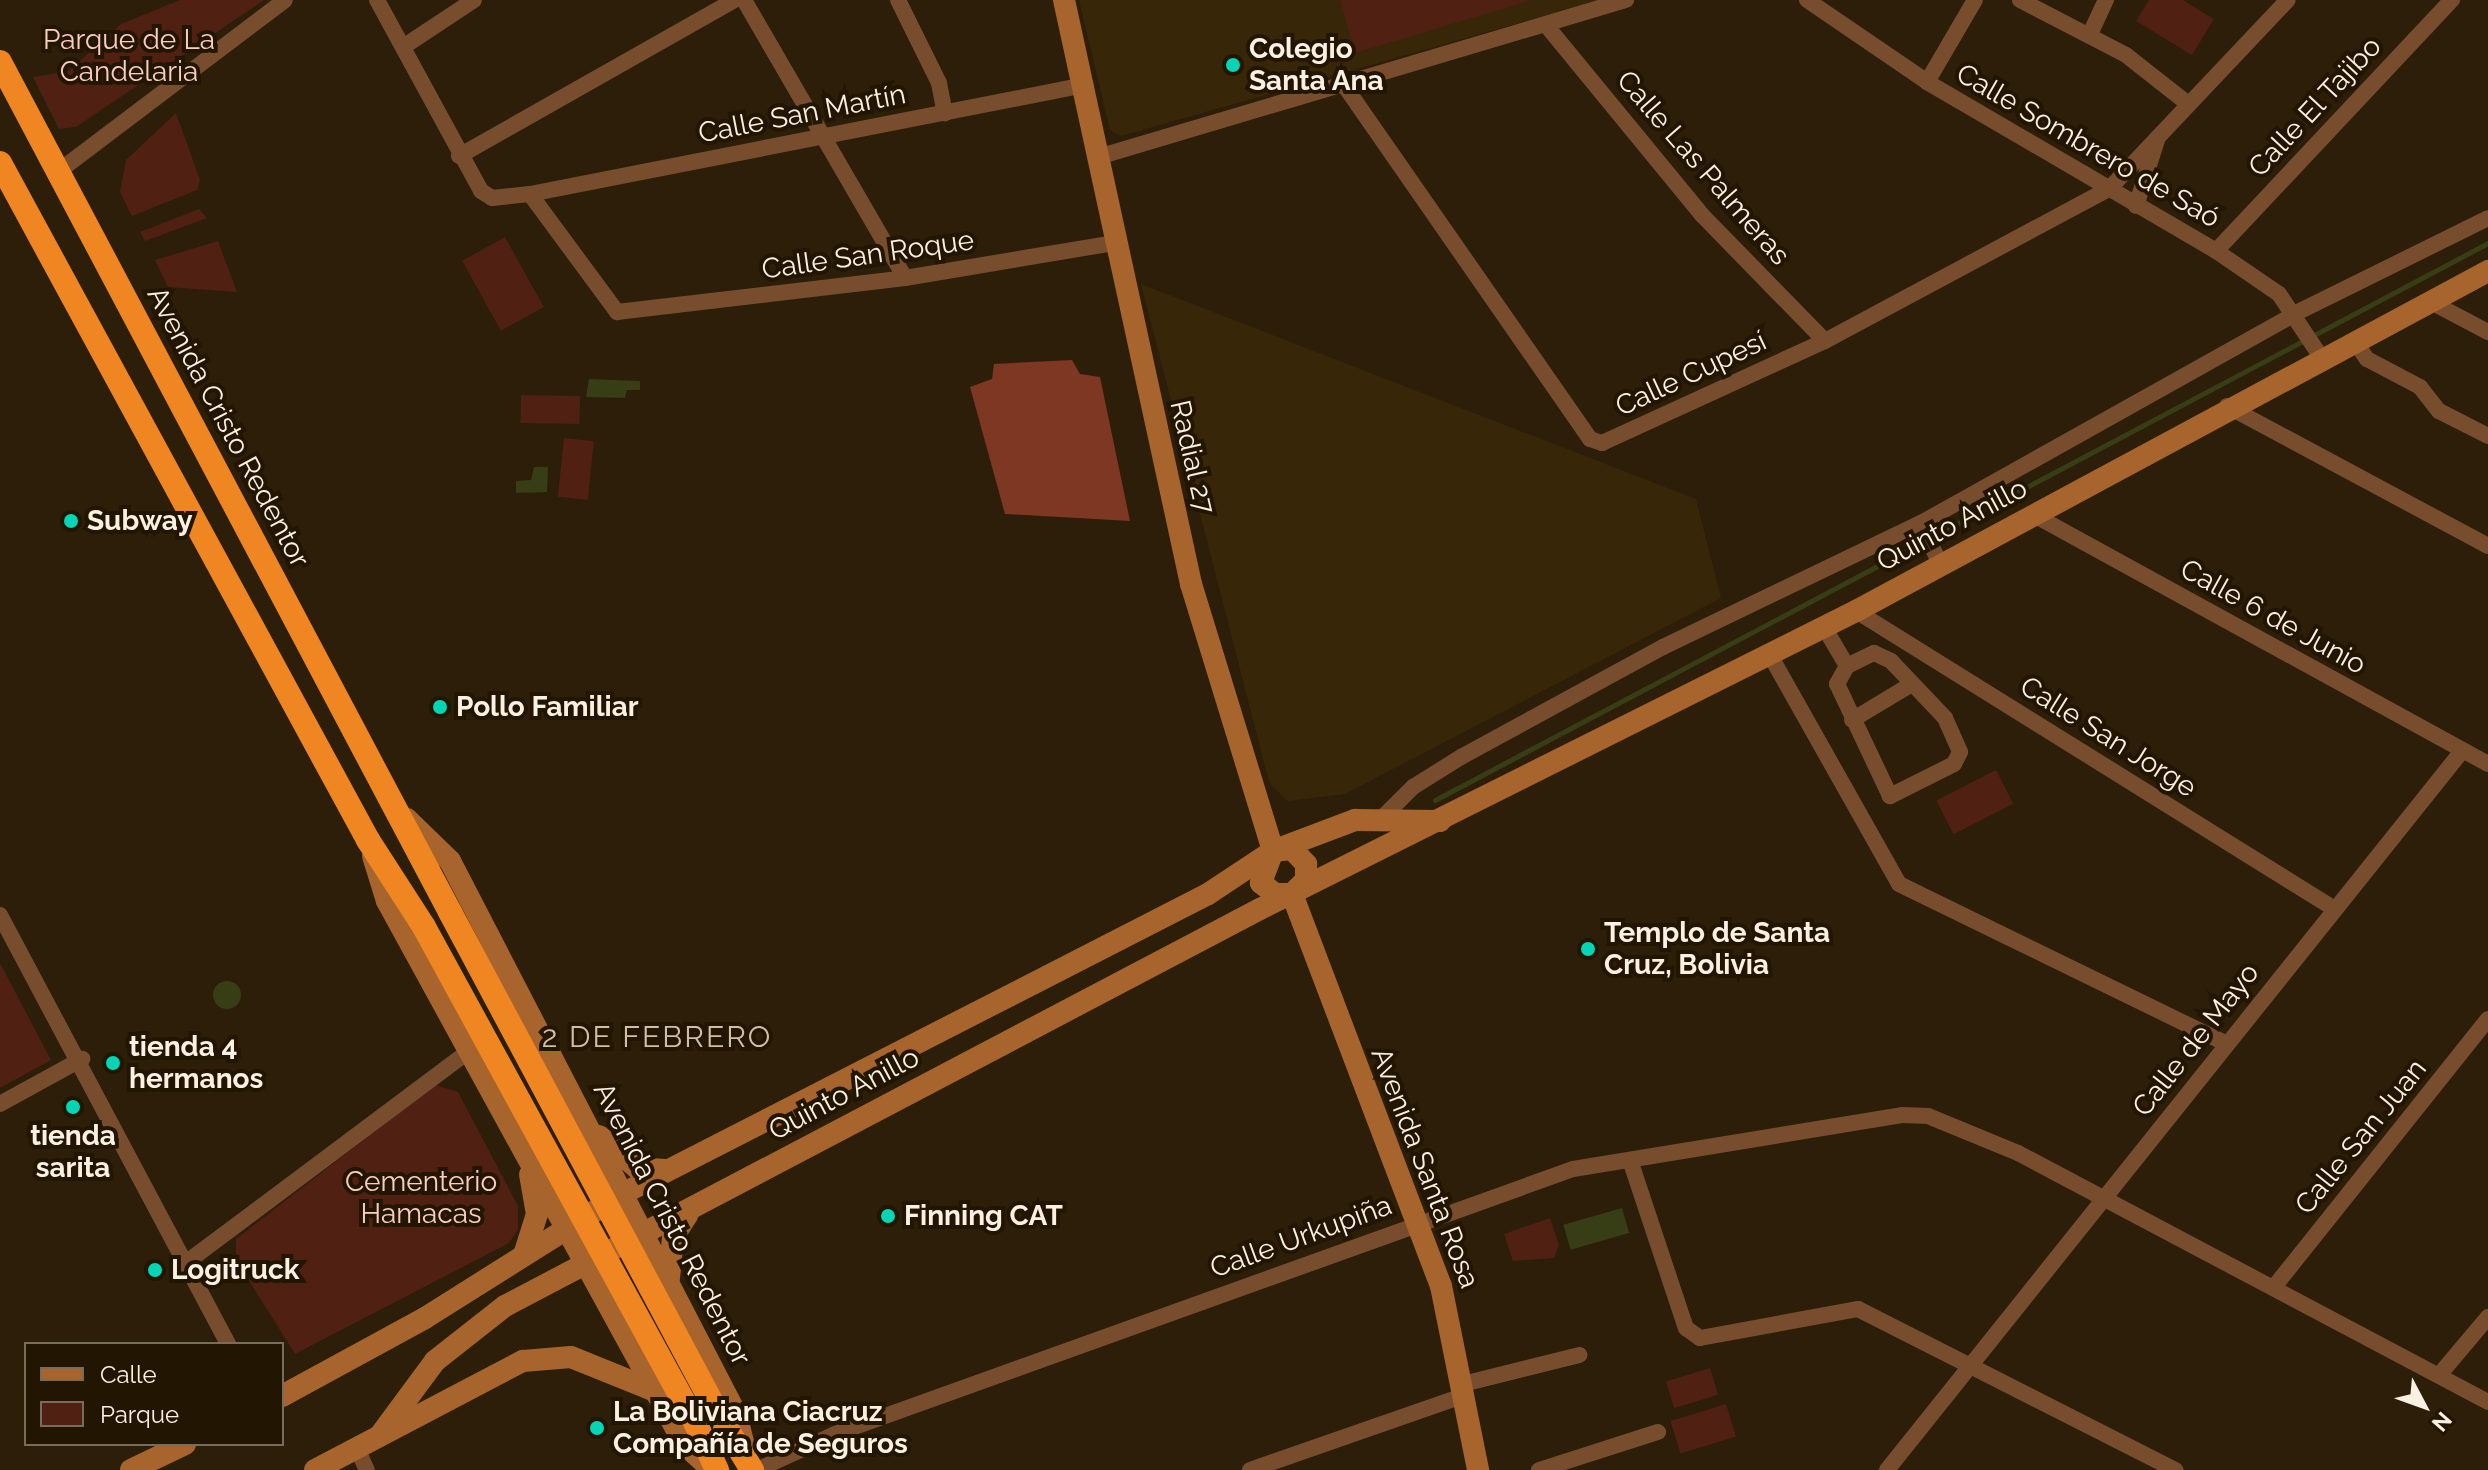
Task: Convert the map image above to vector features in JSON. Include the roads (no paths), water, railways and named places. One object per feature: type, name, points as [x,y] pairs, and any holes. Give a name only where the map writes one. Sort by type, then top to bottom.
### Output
[{"type":"highway","name":"Avenida Cristo Redentor","points":[[0,62],[407,819],[450,912],[706,1418],[715,1470]]},
{"type":"highway","name":"Avenida Cristo Redentor","points":[[0,163],[368,840],[424,927],[706,1418],[752,1466]]},
{"type":"street","points":[[59,171],[285,0]]},
{"type":"street","points":[[377,0],[459,156],[735,0]]},
{"type":"street","points":[[403,47],[474,0]]},
{"type":"street","points":[[744,0],[905,278]]},
{"type":"street","points":[[898,0],[939,83],[945,113]]},
{"type":"street","name":"Radial 27","points":[[1064,0],[1085,85],[1115,243],[1191,584],[1273,851],[1261,883],[1275,894],[1292,894]]},
{"type":"street","points":[[1098,157],[1626,0]]},
{"type":"street","name":"Calle Sombrero de Saó","points":[[1807,0],[1927,82],[2216,251],[2300,320],[2320,355]]},
{"type":"street","points":[[1927,82],[1975,0]]},
{"type":"street","points":[[2020,0],[2090,34],[2187,103]]},
{"type":"street","points":[[2090,34],[2106,0]]},
{"type":"street","name":"Calle Cupesí","points":[[1344,85],[1590,439],[1612,440],[1825,341],[2109,189],[2187,103],[2288,0]]},
{"type":"street","name":"Calle El Tajibo","points":[[2216,251],[2452,0]]},
{"type":"street","name":"Calle Las Palmeras","points":[[1546,25],[1702,215],[1825,341]]},
{"type":"street","name":"Calle San Martín","points":[[459,156],[485,194],[530,194],[1085,85]]},
{"type":"street","points":[[2136,206],[2158,135]]},
{"type":"street","name":"Calle San Roque","points":[[530,194],[608,304],[629,315],[905,278],[1115,243]]},
{"type":"street","points":[[1382,818],[1413,787],[1488,742],[1663,647],[1922,526],[2488,218]]},
{"type":"street","name":"Quinto Anillo","points":[[315,1470],[381,1434],[435,1361],[474,1325],[1292,894],[1856,611],[1938,559],[2034,515],[2320,355],[2488,271]]},
{"type":"street","points":[[2429,301],[2488,332]]},
{"type":"street","points":[[2354,340],[2367,359],[2420,387],[2439,411],[2488,436]]},
{"type":"street","points":[[2227,406],[2488,546]]},
{"type":"street","name":"Calle 6 de Junio","points":[[2034,515],[2488,764]]},
{"type":"street","points":[[1922,526],[1938,559]]},
{"type":"street","name":"Calle San Jorge","points":[[1856,611],[2333,908]]},
{"type":"street","points":[[1824,627],[1847,666]]},
{"type":"street","points":[[1881,654],[1912,684],[1951,730],[1960,752],[1954,764],[1890,796],[1837,684],[1847,666],[1881,654]]},
{"type":"street","points":[[1770,655],[1899,884],[2227,1044]]},
{"type":"street","points":[[1852,720],[1912,684]]},
{"type":"street","name":"Calle de Mayo","points":[[1887,1470],[1971,1360],[2462,751]]},
{"type":"street","name":"Avenida Cristo Redentor","points":[[407,819],[450,861],[736,1414],[752,1466]]},
{"type":"street","name":"Quinto Anillo","points":[[284,1395],[622,1194],[1184,907],[1273,851],[1355,820],[1440,821]]},
{"type":"street","name":"Avenida Cristo Redentor","points":[[368,840],[387,901],[655,1391],[685,1445],[715,1470]]},
{"type":"street","points":[[1273,851],[1292,849],[1306,864],[1306,880],[1292,894]]},
{"type":"street","name":"Avenida Santa Rosa","points":[[1292,894],[1419,1221],[1464,1390],[1478,1470]]},
{"type":"street","points":[[0,915],[82,1059],[183,1265],[227,1342]]},
{"type":"street","name":"Calle San Juan","points":[[2274,1287],[2488,1019]]},
{"type":"street","points":[[183,1265],[469,1051]]},
{"type":"street","points":[[0,1104],[82,1059]]},
{"type":"street","points":[[523,1147],[553,1178],[578,1180],[589,1157],[580,1113]]},
{"type":"street","points":[[580,1113],[629,1164],[669,1170]]},
{"type":"street","name":"Calle Urkupiña","points":[[752,1466],[1419,1221],[1573,1169],[1631,1163],[1831,1122],[1928,1116],[2103,1198],[2488,1402]]},
{"type":"street","points":[[523,1147],[537,1214],[524,1255]]},
{"type":"street","points":[[1631,1163],[1686,1328],[1700,1338],[1858,1309],[1971,1360],[2176,1470]]},
{"type":"street","points":[[670,1287],[673,1237],[693,1209]]},
{"type":"street","points":[[615,1318],[612,1269],[621,1259],[634,1257],[670,1287]]},
{"type":"street","points":[[2440,1374],[2488,1317]]},
{"type":"street","points":[[1250,1470],[1464,1390],[1579,1355]]},
{"type":"street","points":[[381,1434],[489,1375],[551,1356],[655,1391]]},
{"type":"street","points":[[1539,1470],[1658,1432]]},
{"type":"street","points":[[131,1470],[181,1446]]},
{"type":"street","points":[[357,1448],[367,1470]]},
{"type":"waterway","points":[[1435,800],[2488,243]]},
{"type":"place","name":"Colegio Santa Ana","points":[[1233,65]]},
{"type":"place","name":"Subway","points":[[71,521]]},
{"type":"place","name":"Pollo Familiar","points":[[440,707]]},
{"type":"place","name":"Templo de Santa Cruz, Bolivia","points":[[1588,949]]},
{"type":"place","name":"tienda 4 hermanos","points":[[113,1063]]},
{"type":"place","name":"tienda sarita","points":[[73,1107]]},
{"type":"place","name":"Finning CAT","points":[[888,1216]]},
{"type":"place","name":"Logitruck","points":[[155,1270]]},
{"type":"place","name":"La Boliviana Ciacruz Compañía de Seguros","points":[[597,1428]]},
{"type":"district","name":"2 DE FEBRERO","points":[[657,1037]]},
{"type":"park label","name":"Parque de La Candelaria","points":[[129,56]]},
{"type":"park label","name":"Cementerio Hamacas","points":[[421,1198]]}]
